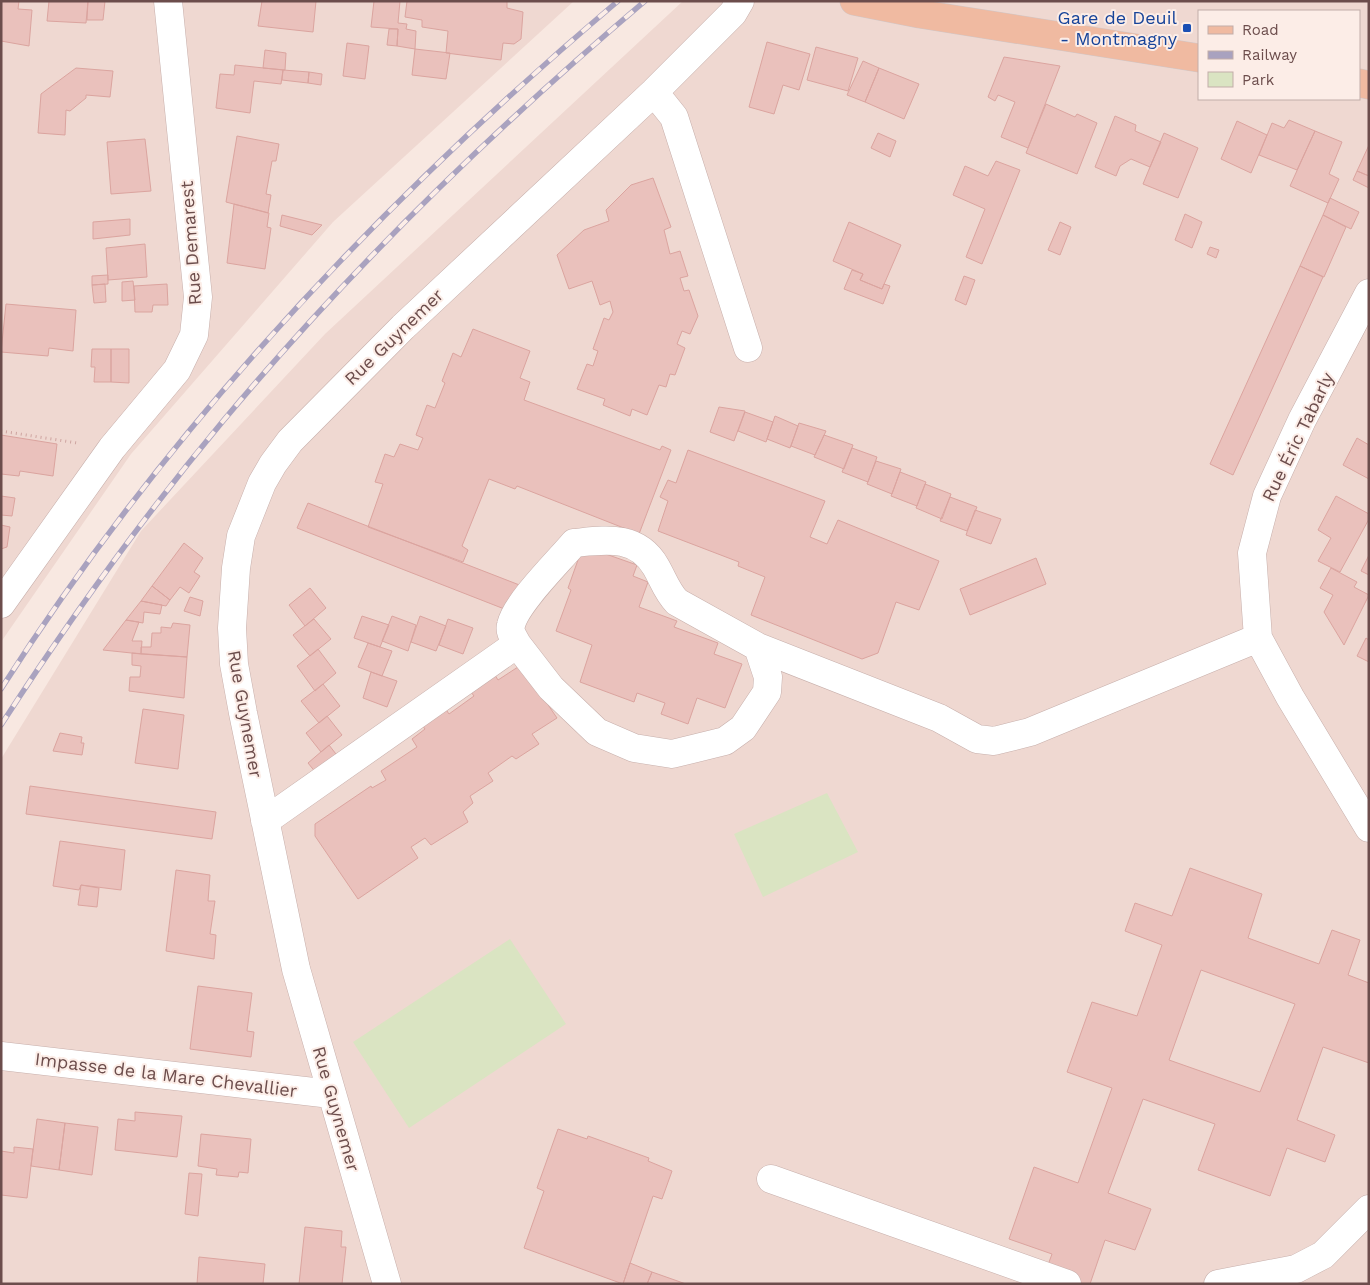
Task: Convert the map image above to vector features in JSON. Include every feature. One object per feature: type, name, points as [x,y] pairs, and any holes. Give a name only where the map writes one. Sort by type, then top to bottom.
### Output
[{"type":"main road","points":[[854,1],[920,14],[1198,58]]},
{"type":"street","name":"Rue Demarest","points":[[1,604],[112,448],[177,370],[194,335],[198,297],[168,1]]},
{"type":"street","name":"Rue Guynemer","points":[[387,1284],[296,969],[234,664],[232,628],[236,568],[242,536],[250,508],[266,477],[290,441],[319,409],[431,300],[654,92],[732,13],[740,1]]},
{"type":"street","points":[[654,92],[674,117],[748,348]]},
{"type":"street","name":"Rue Éric Tabarly","points":[[1369,293],[1363,324],[1302,420],[1267,496],[1252,553],[1258,638],[1290,697],[1369,828]]},
{"type":"street","points":[[758,647],[768,677],[767,692],[743,728],[725,742],[672,754],[634,748],[597,732],[551,688],[517,644],[512,635],[511,625],[525,599],[574,543],[613,539],[633,543],[653,562],[668,592],[678,602],[758,647],[939,718],[977,739],[994,742],[1030,732],[1258,638]]},
{"type":"street","points":[[265,821],[517,644]]},
{"type":"street","name":"Impasse de la Mare Chevallier","points":[[1,1056],[331,1094]]},
{"type":"street","points":[[771,1179],[1067,1284]]},
{"type":"street","points":[[1218,1284],[1296,1269],[1323,1255],[1369,1209]]},
{"type":"path","points":[[1,431],[112,448]]},
{"type":"shaded area","points":[[1,1],[574,1],[333,222],[131,454],[1,642]]},
{"type":"shaded area","points":[[683,1],[1369,1],[1369,1284],[1,1284],[1,759],[141,531],[325,334]]},
{"type":"green space","points":[[827,793],[858,852],[763,897],[734,834]]},
{"type":"green space","points":[[510,939],[566,1024],[409,1128],[353,1042]]},
{"type":"building","points":[[1,1],[19,1],[18,9],[32,10],[29,46],[1,41]]},
{"type":"building","points":[[49,1],[88,1],[86,23],[47,21]]},
{"type":"building","points":[[88,1],[105,1],[103,20],[87,20]]},
{"type":"building","points":[[262,1],[316,1],[313,32],[258,26]]},
{"type":"building","points":[[374,1],[400,1],[398,23],[407,24],[406,29],[416,31],[415,49],[397,46],[398,29],[371,27]]},
{"type":"building","points":[[407,1],[507,1],[507,8],[523,12],[521,39],[514,44],[503,43],[501,60],[446,53],[448,31],[422,27],[422,20],[405,17]]},
{"type":"building","points":[[389,29],[398,29],[397,46],[387,45]]},
{"type":"building","points":[[767,42],[810,54],[799,90],[783,85],[774,114],[749,107]]},
{"type":"building","points":[[347,43],[369,46],[365,79],[343,76]]},
{"type":"building","points":[[816,47],[858,58],[848,91],[807,80]]},
{"type":"building","points":[[415,49],[450,53],[446,79],[412,75]]},
{"type":"building","points":[[265,50],[286,53],[285,70],[263,68]]},
{"type":"building","points":[[1004,57],[1060,66],[1028,148],[1001,137],[1015,102],[998,95],[995,101],[988,97]]},
{"type":"building","points":[[863,61],[879,68],[865,102],[847,95]]},
{"type":"building","points":[[235,65],[283,70],[281,84],[254,81],[250,113],[216,108],[220,74],[234,75]]},
{"type":"building","points":[[76,68],[113,71],[110,97],[86,95],[86,98],[70,111],[66,110],[65,135],[38,133],[41,94]]},
{"type":"building","points":[[879,68],[919,84],[904,119],[865,102]]},
{"type":"building","points":[[283,70],[309,72],[308,83],[282,80]]},
{"type":"building","points":[[309,72],[322,74],[321,85],[308,83]]},
{"type":"building","points":[[1046,104],[1075,117],[1077,114],[1097,123],[1077,174],[1026,153]]},
{"type":"building","points":[[1115,116],[1136,125],[1135,131],[1161,142],[1150,167],[1131,159],[1120,166],[1116,176],[1095,167]]},
{"type":"building","points":[[1289,120],[1315,131],[1297,170],[1259,155],[1272,123],[1284,128]]},
{"type":"building","points":[[1237,121],[1267,135],[1251,173],[1221,159]]},
{"type":"building","points":[[1315,131],[1342,142],[1329,174],[1339,179],[1328,203],[1290,186]]},
{"type":"building","points":[[878,133],[896,141],[890,157],[871,148]]},
{"type":"building","points":[[1164,133],[1198,148],[1178,198],[1143,184]]},
{"type":"building","points":[[237,136],[279,144],[276,161],[272,161],[266,194],[271,195],[268,213],[226,202]]},
{"type":"building","points":[[145,139],[151,191],[111,194],[107,142]]},
{"type":"building","points":[[1369,145],[1369,176],[1357,171]]},
{"type":"building","points":[[996,161],[1020,170],[982,264],[966,257],[985,209],[953,195],[965,166],[988,176]]},
{"type":"building","points":[[1357,171],[1369,176],[1369,188],[1353,180]]},
{"type":"building","points":[[653,178],[671,227],[664,230],[670,254],[680,251],[688,276],[680,278],[684,291],[689,290],[698,316],[690,334],[682,331],[677,344],[685,348],[675,375],[670,374],[666,387],[659,385],[647,415],[632,409],[630,416],[603,405],[605,399],[577,389],[587,364],[593,366],[598,351],[593,349],[604,318],[609,320],[613,312],[610,301],[600,305],[592,281],[569,289],[557,255],[584,230],[609,221],[606,210],[631,185]]},
{"type":"building","points":[[1330,198],[1359,212],[1351,229],[1323,215]]},
{"type":"building","points":[[234,204],[269,213],[267,227],[271,228],[265,269],[227,263]]},
{"type":"building","points":[[1185,214],[1202,222],[1192,248],[1175,240]]},
{"type":"building","points":[[282,215],[322,225],[312,235],[280,226]]},
{"type":"building","points":[[1323,215],[1346,227],[1324,277],[1300,266]]},
{"type":"building","points":[[130,219],[130,235],[93,239],[93,222]]},
{"type":"building","points":[[849,222],[901,245],[882,289],[860,280],[863,274],[833,261]]},
{"type":"building","points":[[1060,222],[1071,227],[1060,255],[1048,250]]},
{"type":"building","points":[[145,244],[147,277],[108,280],[106,248]]},
{"type":"building","points":[[1210,247],[1219,250],[1216,258],[1207,254]]},
{"type":"building","points":[[1300,266],[1323,277],[1233,475],[1210,464]]},
{"type":"building","points":[[852,270],[863,274],[860,280],[882,289],[884,284],[890,286],[883,304],[844,289]]},
{"type":"building","points":[[108,275],[108,284],[92,285],[92,276]]},
{"type":"building","points":[[964,276],[975,280],[966,305],[955,300]]},
{"type":"building","points":[[133,281],[135,300],[122,301],[122,282]]},
{"type":"building","points":[[105,284],[106,302],[94,303],[92,285]]},
{"type":"building","points":[[167,284],[168,305],[153,305],[152,312],[135,312],[134,286]]},
{"type":"building","points":[[6,304],[76,310],[73,351],[49,348],[48,356],[1,352]]},
{"type":"building","points":[[473,329],[530,351],[520,378],[530,382],[524,400],[660,450],[662,446],[671,450],[639,534],[517,486],[515,489],[489,479],[462,546],[468,550],[463,562],[368,527],[383,484],[375,482],[385,454],[394,457],[400,444],[418,450],[423,438],[416,435],[427,405],[435,408],[445,383],[442,381],[453,353],[461,357]]},
{"type":"building","points":[[92,349],[111,349],[111,382],[94,382],[95,367],[91,367]]},
{"type":"building","points":[[111,349],[129,349],[129,383],[111,382]]},
{"type":"building","points":[[719,407],[745,411],[734,441],[710,432]]},
{"type":"building","points":[[745,412],[773,422],[766,442],[738,431]]},
{"type":"building","points":[[775,416],[798,426],[790,448],[767,439]]},
{"type":"building","points":[[799,423],[826,431],[815,455],[791,446]]},
{"type":"building","points":[[1,435],[57,444],[53,476],[20,471],[19,476],[1,474]]},
{"type":"building","points":[[824,435],[853,445],[844,469],[814,457]]},
{"type":"building","points":[[1357,438],[1369,445],[1369,479],[1343,465]]},
{"type":"building","points":[[852,448],[877,457],[868,482],[842,472]]},
{"type":"building","points":[[688,450],[825,501],[810,537],[827,544],[838,520],[939,561],[919,610],[896,602],[878,653],[862,659],[751,615],[765,577],[738,566],[739,562],[658,531],[668,501],[660,497],[668,480],[676,483]]},
{"type":"building","points":[[876,461],[901,469],[892,494],[867,484]]},
{"type":"building","points":[[900,472],[926,482],[917,506],[891,496]]},
{"type":"building","points":[[925,484],[951,494],[942,519],[916,508]]},
{"type":"building","points":[[1,496],[15,498],[12,516],[1,515]]},
{"type":"building","points":[[1336,496],[1369,514],[1369,519],[1340,572],[1318,561],[1331,538],[1318,530]]},
{"type":"building","points":[[950,497],[977,507],[967,531],[940,521]]},
{"type":"building","points":[[308,503],[522,586],[512,612],[297,528]]},
{"type":"building","points":[[975,510],[1001,519],[991,544],[966,535]]},
{"type":"building","points":[[1,525],[10,527],[7,547],[1,549]]},
{"type":"building","points":[[184,543],[203,558],[194,572],[200,576],[189,593],[180,587],[170,600],[152,586]]},
{"type":"building","points":[[583,546],[637,565],[633,576],[648,582],[639,607],[677,621],[674,627],[718,643],[714,654],[742,664],[725,708],[697,698],[688,724],[661,714],[665,703],[637,693],[634,702],[580,682],[592,645],[556,631],[571,590],[568,588]]},
{"type":"building","points":[[1369,555],[1369,575],[1361,571]]},
{"type":"building","points":[[1036,558],[1046,584],[970,615],[960,589]]},
{"type":"building","points":[[1331,568],[1357,582],[1354,587],[1369,595],[1344,645],[1324,612],[1333,595],[1320,588]]},
{"type":"building","points":[[152,586],[170,600],[166,606],[141,601]]},
{"type":"building","points":[[310,588],[326,608],[305,626],[289,605]]},
{"type":"building","points":[[190,597],[203,601],[200,616],[184,611]]},
{"type":"building","points":[[141,601],[162,605],[160,614],[144,612],[143,623],[126,620]]},
{"type":"building","points":[[362,616],[389,625],[380,647],[354,638]]},
{"type":"building","points":[[392,616],[416,625],[408,651],[382,641]]},
{"type":"building","points":[[420,616],[446,626],[436,651],[411,642]]},
{"type":"building","points":[[314,619],[331,639],[310,656],[293,635]]},
{"type":"building","points":[[448,619],[473,628],[463,654],[439,645]]},
{"type":"building","points":[[126,620],[139,622],[132,641],[142,641],[141,654],[103,650]]},
{"type":"building","points":[[173,623],[190,625],[187,657],[141,654],[141,647],[151,647],[152,633],[161,633],[161,627],[171,628]]},
{"type":"building","points":[[1366,638],[1369,640],[1369,662],[1357,656]]},
{"type":"building","points":[[368,643],[392,651],[382,676],[358,667]]},
{"type":"building","points":[[318,649],[336,673],[315,691],[297,666]]},
{"type":"building","points":[[132,653],[187,657],[184,698],[129,691],[130,677],[140,677],[141,666],[132,665]]},
{"type":"building","points":[[521,665],[557,718],[532,734],[539,744],[516,759],[512,756],[488,773],[493,781],[470,796],[473,803],[463,812],[468,822],[431,845],[425,838],[411,847],[418,858],[358,899],[315,836],[315,824],[371,786],[372,788],[386,780],[381,771],[417,747],[412,739],[425,729],[419,721],[443,705],[449,714],[474,696],[468,688],[493,672],[498,680]]},
{"type":"building","points":[[371,672],[397,681],[387,707],[363,698]]},
{"type":"building","points":[[323,684],[340,706],[319,723],[301,701]]},
{"type":"building","points":[[143,709],[184,715],[178,769],[135,763]]},
{"type":"building","points":[[327,716],[342,735],[321,752],[306,733]]},
{"type":"building","points":[[60,733],[82,737],[81,743],[84,743],[82,755],[53,751]]},
{"type":"building","points":[[329,745],[346,767],[325,784],[308,763]]},
{"type":"building","points":[[30,786],[216,812],[212,839],[26,814]]},
{"type":"building","points":[[60,841],[125,850],[121,890],[81,885],[79,890],[53,886]]},
{"type":"building","points":[[1190,868],[1262,894],[1248,938],[1319,964],[1332,930],[1360,940],[1348,975],[1369,983],[1369,1063],[1323,1047],[1297,1120],[1335,1135],[1325,1162],[1287,1148],[1270,1196],[1198,1170],[1215,1124],[1143,1099],[1108,1193],[1151,1209],[1135,1250],[1105,1240],[1090,1284],[1041,1284],[1052,1254],[1009,1239],[1034,1167],[1078,1183],[1112,1088],[1067,1072],[1092,1002],[1137,1016],[1162,945],[1125,931],[1135,903],[1172,916]],"holes":[[[1201,970],[1295,1004],[1260,1092],[1169,1060]]]},
{"type":"building","points":[[176,870],[210,875],[208,901],[215,901],[210,934],[216,935],[214,959],[166,951]]},
{"type":"building","points":[[81,885],[99,888],[97,907],[78,905]]},
{"type":"building","points":[[198,986],[252,993],[247,1031],[254,1032],[251,1057],[190,1049]]},
{"type":"building","points":[[135,1112],[182,1116],[177,1157],[115,1150],[118,1119],[135,1121]]},
{"type":"building","points":[[37,1119],[65,1123],[59,1170],[31,1166]]},
{"type":"building","points":[[65,1123],[98,1127],[92,1175],[59,1170]]},
{"type":"building","points":[[558,1129],[587,1139],[588,1136],[649,1158],[648,1161],[672,1171],[662,1199],[653,1196],[623,1284],[524,1248],[544,1191],[537,1188]]},
{"type":"building","points":[[201,1134],[251,1139],[248,1173],[239,1172],[238,1177],[216,1175],[217,1169],[198,1166]]},
{"type":"building","points":[[14,1147],[33,1149],[27,1198],[1,1195],[1,1151],[14,1153]]},
{"type":"building","points":[[189,1173],[202,1174],[198,1216],[185,1214]]},
{"type":"building","points":[[305,1227],[342,1231],[341,1247],[346,1247],[342,1284],[299,1284]]},
{"type":"building","points":[[199,1257],[265,1264],[263,1284],[197,1284]]},
{"type":"building","points":[[630,1263],[652,1272],[647,1284],[623,1284]]},
{"type":"building","points":[[652,1272],[686,1284],[647,1284]]},
{"type":"railway","points":[[1,689],[65,593],[134,500],[207,410],[284,322],[363,237],[446,156],[531,77],[618,1]]},
{"type":"railway","points":[[1,725],[80,608],[164,494],[271,365],[321,309],[425,202],[533,99],[645,1]]},
{"type":"place","name":"Gare de Deuil - Montmagny","points":[[1187,28]]}]
